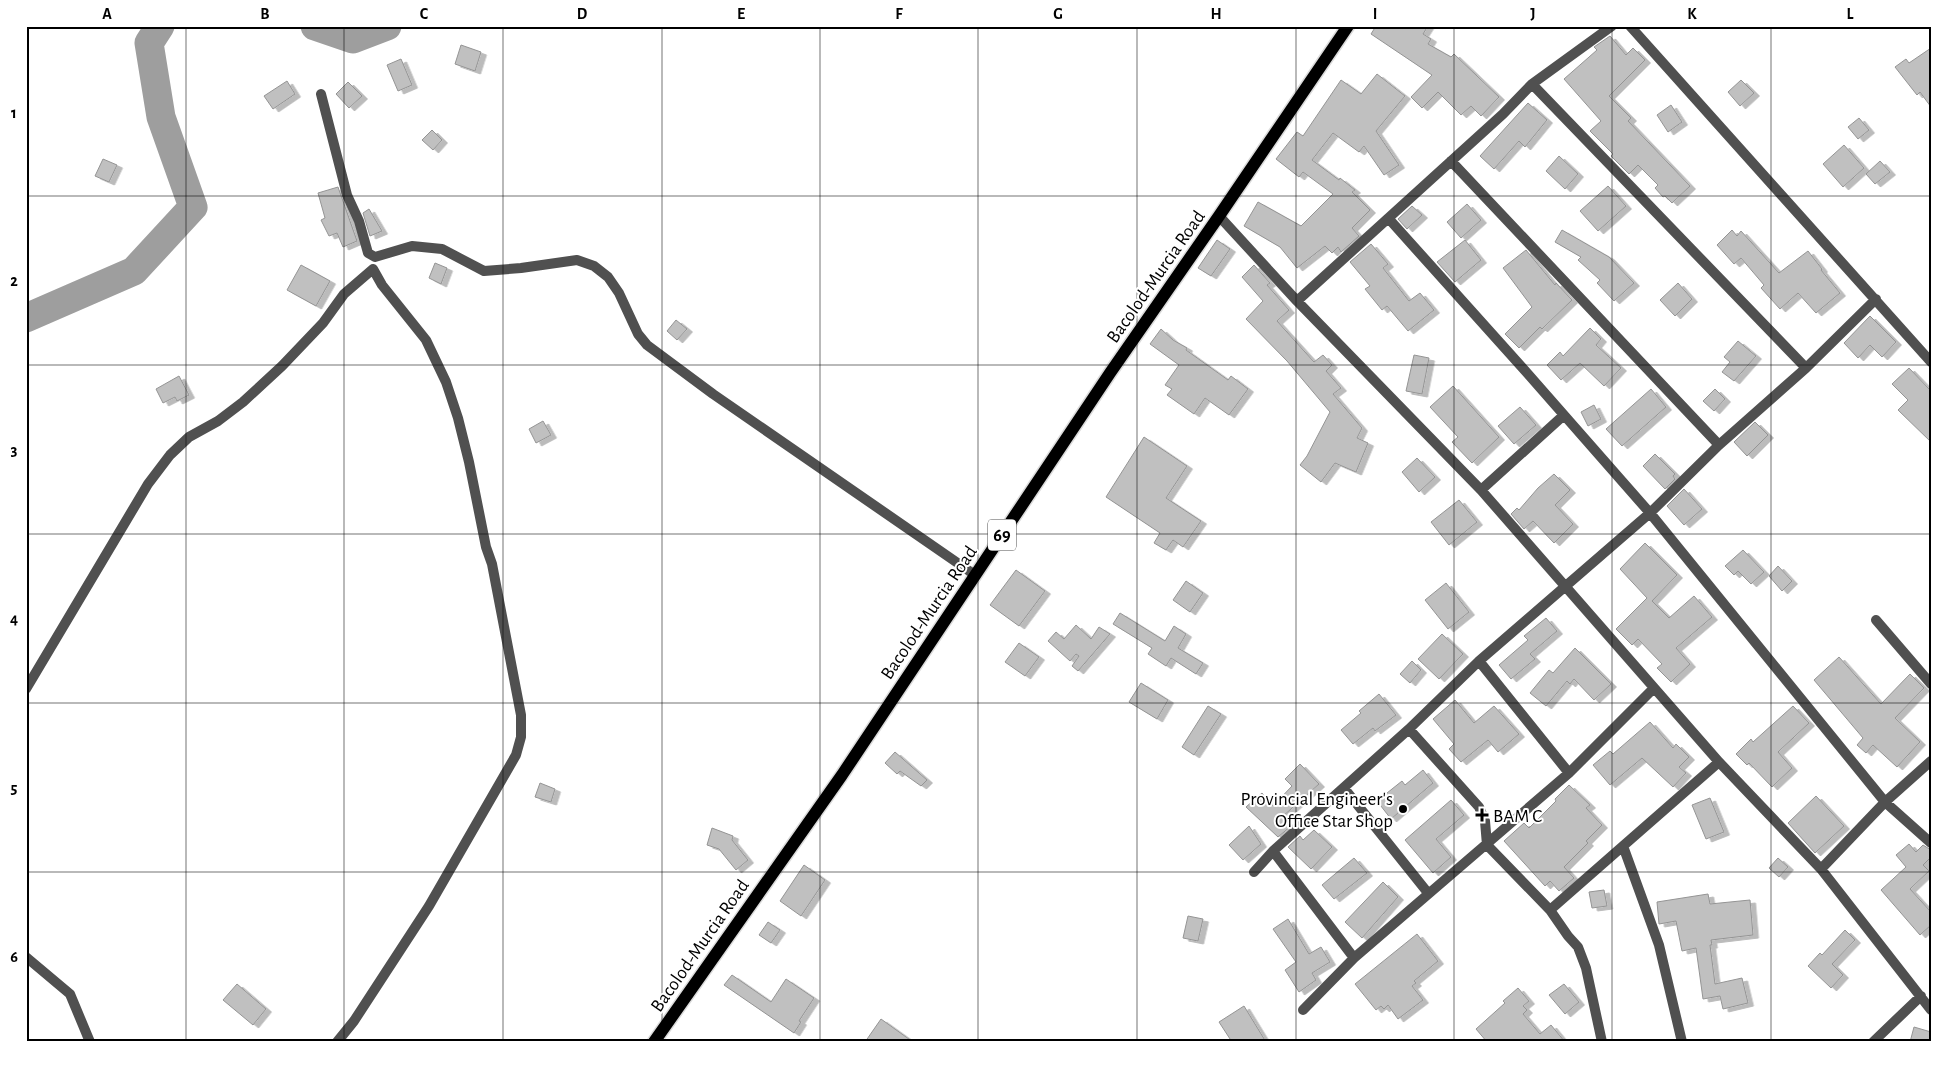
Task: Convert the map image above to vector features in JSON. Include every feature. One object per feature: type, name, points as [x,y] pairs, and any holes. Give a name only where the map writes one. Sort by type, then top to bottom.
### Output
[{"type":"main road","name":"Bacolod-Murcia Road","points":[[654,1042],[842,775],[1110,373],[1348,26]]},
{"type":"street","points":[[1296,301],[1503,114],[1532,84],[1612,26]]},
{"type":"street","points":[[1630,26],[1931,362]]},
{"type":"street","points":[[1532,84],[1806,368]]},
{"type":"street","points":[[321,94],[347,195],[359,221],[368,253],[376,257],[412,246],[442,249],[484,271],[578,260],[594,266],[608,277],[619,293],[638,334],[654,350],[713,394],[975,575]]},
{"type":"street","points":[[1451,161],[1719,445]]},
{"type":"street","points":[[1219,216],[1296,301],[1481,490],[1653,689],[1719,762],[1822,869],[1931,1010]]},
{"type":"street","points":[[1388,219],[1650,514],[1885,802],[1931,843]]},
{"type":"street","points":[[26,690],[148,484],[170,455],[190,437],[218,421],[243,402],[282,366],[323,322],[344,294],[373,269],[376,257]]},
{"type":"street","points":[[338,1042],[354,1021],[429,906],[516,755],[521,738],[521,715],[494,573],[486,547],[458,418],[446,382],[426,340],[382,286],[373,269]]},
{"type":"street","points":[[1254,872],[1273,851],[1409,729],[1479,660],[1650,514],[1719,445],[1806,368],[1876,299]]},
{"type":"street","points":[[1481,490],[1564,415]]},
{"type":"street","points":[[1876,620],[1931,684]]},
{"type":"street","points":[[1479,660],[1569,773]]},
{"type":"street","points":[[1303,1010],[1354,958],[1569,773],[1653,689]]},
{"type":"street","points":[[1409,729],[1479,807],[1485,821],[1487,845],[1550,910],[1578,947],[1586,968],[1602,1042]]},
{"type":"street","points":[[1822,869],[1885,802],[1931,761]]},
{"type":"street","points":[[1550,910],[1719,762]]},
{"type":"street","points":[[1344,788],[1428,893]]},
{"type":"street","points":[[1623,846],[1659,945],[1682,1042]]},
{"type":"street","points":[[1273,851],[1354,958]]},
{"type":"street","points":[[26,957],[70,994],[90,1042]]},
{"type":"street","points":[[1872,1042],[1921,996]]},
{"type":"building","points":[[1376,26],[1428,26],[1423,34],[1431,39],[1428,44],[1451,57],[1454,54],[1499,97],[1481,116],[1471,106],[1461,115],[1438,92],[1422,108],[1411,97],[1432,75],[1371,34]]},
{"type":"building","points":[[1610,36],[1626,55],[1633,48],[1645,60],[1609,96],[1631,118],[1628,121],[1690,186],[1672,203],[1665,196],[1663,197],[1655,188],[1658,185],[1638,165],[1629,174],[1611,156],[1613,154],[1590,131],[1601,121],[1564,79],[1597,50],[1594,47]]},
{"type":"building","points":[[461,45],[481,52],[475,71],[455,64]]},
{"type":"building","points":[[1931,48],[1931,107],[1920,92],[1917,95],[1895,67],[1906,59],[1909,63]]},
{"type":"building","points":[[401,59],[412,85],[398,91],[387,65]]},
{"type":"building","points":[[1377,74],[1405,96],[1376,131],[1399,165],[1384,175],[1364,146],[1359,152],[1333,133],[1312,160],[1355,190],[1352,192],[1370,210],[1352,228],[1359,236],[1341,252],[1338,247],[1332,253],[1325,246],[1297,268],[1280,247],[1244,226],[1258,202],[1301,226],[1333,194],[1303,172],[1299,177],[1276,159],[1297,132],[1303,136],[1341,80],[1361,94]]},
{"type":"building","points":[[1741,80],[1754,93],[1740,106],[1728,92]]},
{"type":"building","points":[[287,81],[295,94],[273,109],[264,96]]},
{"type":"building","points":[[348,82],[362,96],[349,108],[336,94]]},
{"type":"building","points":[[1528,103],[1547,120],[1525,147],[1519,141],[1494,169],[1480,156]]},
{"type":"building","points":[[1671,105],[1682,122],[1668,132],[1657,115]]},
{"type":"building","points":[[1859,118],[1869,130],[1858,139],[1848,127]]},
{"type":"building","points":[[432,130],[442,140],[433,150],[422,140]]},
{"type":"building","points":[[1844,145],[1864,168],[1843,187],[1823,164]]},
{"type":"building","points":[[1559,156],[1578,174],[1565,189],[1546,171]]},
{"type":"building","points":[[103,159],[117,165],[109,182],[95,176]]},
{"type":"building","points":[[1880,161],[1890,172],[1875,184],[1866,174]]},
{"type":"building","points":[[1608,186],[1626,206],[1598,231],[1580,211]]},
{"type":"building","points":[[338,187],[357,241],[343,247],[337,233],[329,236],[321,220],[325,218],[318,193]]},
{"type":"building","points":[[1467,204],[1481,220],[1461,238],[1447,222]]},
{"type":"building","points":[[1412,206],[1422,215],[1407,229],[1398,219]]},
{"type":"building","points":[[369,209],[382,231],[370,236],[363,213]]},
{"type":"building","points":[[1562,230],[1609,257],[1634,283],[1614,301],[1597,283],[1600,280],[1578,260],[1581,257],[1555,242]]},
{"type":"building","points":[[1732,230],[1737,236],[1741,231],[1779,273],[1808,251],[1840,293],[1816,313],[1798,293],[1780,309],[1761,288],[1764,285],[1741,258],[1734,264],[1717,245]]},
{"type":"building","points":[[1217,240],[1230,249],[1211,276],[1198,268]]},
{"type":"building","points":[[1465,240],[1481,260],[1455,282],[1437,262]]},
{"type":"building","points":[[1371,244],[1388,264],[1383,268],[1409,301],[1420,293],[1434,310],[1408,331],[1387,306],[1382,310],[1365,289],[1370,286],[1350,262]]},
{"type":"building","points":[[1526,250],[1555,285],[1556,283],[1572,300],[1519,348],[1505,334],[1532,307],[1503,268]]},
{"type":"building","points":[[435,263],[447,268],[441,284],[429,278]]},
{"type":"building","points":[[301,265],[330,281],[316,306],[287,290]]},
{"type":"building","points":[[1254,265],[1270,283],[1267,285],[1289,310],[1277,321],[1314,362],[1323,355],[1332,365],[1326,371],[1341,388],[1333,394],[1362,428],[1357,438],[1368,443],[1356,472],[1335,463],[1321,482],[1300,465],[1307,456],[1330,412],[1287,361],[1246,319],[1263,301],[1242,277]]},
{"type":"building","points":[[1678,283],[1692,299],[1675,316],[1660,300]]},
{"type":"building","points":[[1870,316],[1896,342],[1882,357],[1870,345],[1858,358],[1844,343]]},
{"type":"building","points":[[676,320],[687,329],[677,340],[667,331]]},
{"type":"building","points":[[1590,328],[1601,339],[1596,345],[1621,368],[1604,386],[1580,363],[1561,380],[1547,365],[1560,352],[1563,356]]},
{"type":"building","points":[[1161,329],[1173,340],[1187,348],[1186,350],[1228,380],[1231,376],[1248,389],[1229,415],[1205,398],[1194,414],[1167,395],[1172,389],[1165,385],[1179,365],[1150,344]]},
{"type":"building","points":[[1738,341],[1756,356],[1734,381],[1722,372],[1730,362],[1724,357]]},
{"type":"building","points":[[1414,355],[1429,358],[1422,394],[1406,391]]},
{"type":"building","points":[[1909,368],[1931,391],[1931,442],[1898,410],[1908,400],[1892,384]]},
{"type":"building","points":[[179,376],[189,395],[177,401],[175,397],[163,403],[156,389]]},
{"type":"building","points":[[1453,386],[1499,437],[1472,463],[1452,442],[1458,437],[1430,407]]},
{"type":"building","points":[[1651,389],[1666,407],[1622,446],[1606,429]]},
{"type":"building","points":[[1715,389],[1725,399],[1714,411],[1703,401]]},
{"type":"building","points":[[1594,405],[1601,419],[1588,426],[1581,412]]},
{"type":"building","points":[[1520,407],[1536,425],[1514,444],[1498,426]]},
{"type":"building","points":[[543,421],[551,435],[536,443],[529,429]]},
{"type":"building","points":[[1755,422],[1768,435],[1747,456],[1734,442]]},
{"type":"building","points":[[1144,437],[1187,466],[1166,498],[1201,521],[1183,547],[1173,540],[1166,550],[1154,543],[1160,533],[1106,497]]},
{"type":"building","points":[[1655,454],[1675,474],[1673,476],[1675,479],[1665,489],[1643,466]]},
{"type":"building","points":[[1417,458],[1435,477],[1419,492],[1402,472]]},
{"type":"building","points":[[1554,474],[1570,490],[1555,505],[1573,524],[1554,543],[1533,521],[1524,529],[1511,514],[1517,508],[1519,510],[1538,488]]},
{"type":"building","points":[[1684,489],[1702,509],[1684,525],[1667,506]]},
{"type":"building","points":[[1459,500],[1477,522],[1449,545],[1431,522]]},
{"type":"building","points":[[1645,543],[1677,575],[1652,601],[1669,618],[1694,596],[1712,617],[1676,648],[1690,664],[1671,682],[1657,668],[1662,664],[1638,639],[1632,645],[1616,629],[1647,598],[1620,569]]},
{"type":"building","points":[[1743,550],[1764,572],[1751,584],[1738,571],[1734,575],[1725,566]]},
{"type":"building","points":[[1778,566],[1792,581],[1782,591],[1769,576]]},
{"type":"building","points":[[1016,570],[1045,591],[1019,626],[990,605]]},
{"type":"building","points":[[1186,581],[1203,593],[1190,612],[1173,600]]},
{"type":"building","points":[[1446,583],[1469,612],[1448,629],[1425,600]]},
{"type":"building","points":[[1120,613],[1165,641],[1174,626],[1186,634],[1178,648],[1203,663],[1196,674],[1171,658],[1166,666],[1148,654],[1152,648],[1113,624]]},
{"type":"building","points":[[1546,618],[1557,631],[1530,654],[1535,659],[1511,679],[1499,665],[1528,640],[1524,636]]},
{"type":"building","points":[[1076,625],[1091,639],[1099,627],[1110,634],[1078,671],[1072,666],[1079,656],[1076,654],[1070,661],[1048,641],[1056,632],[1064,639]]},
{"type":"building","points":[[1442,634],[1463,654],[1439,679],[1418,659]]},
{"type":"building","points":[[1019,643],[1039,657],[1025,676],[1005,662]]},
{"type":"building","points":[[1575,648],[1611,684],[1594,700],[1574,679],[1570,684],[1567,681],[1546,706],[1530,693],[1549,670],[1553,673]]},
{"type":"building","points":[[1839,657],[1881,704],[1910,674],[1924,688],[1895,718],[1920,742],[1897,767],[1873,745],[1866,753],[1857,745],[1863,738],[1814,680]]},
{"type":"building","points":[[1412,661],[1421,670],[1410,683],[1400,674]]},
{"type":"building","points":[[1141,683],[1168,700],[1157,719],[1129,702]]},
{"type":"building","points":[[1379,694],[1396,715],[1375,731],[1373,728],[1353,744],[1341,730]]},
{"type":"building","points":[[1455,700],[1474,723],[1494,706],[1519,734],[1498,752],[1488,740],[1461,762],[1449,749],[1454,744],[1433,719]]},
{"type":"building","points":[[1208,706],[1221,714],[1194,755],[1182,747]]},
{"type":"building","points":[[1793,706],[1809,723],[1778,752],[1792,768],[1772,787],[1749,763],[1747,765],[1736,754],[1751,739],[1753,742]]},
{"type":"building","points":[[1650,722],[1673,748],[1676,744],[1689,757],[1679,767],[1686,773],[1673,787],[1642,758],[1610,785],[1593,765],[1610,751],[1613,754]]},
{"type":"building","points":[[895,752],[927,780],[921,786],[900,771],[897,774],[885,763]]},
{"type":"building","points":[[1300,764],[1319,784],[1282,817],[1291,826],[1278,837],[1246,807],[1262,793],[1273,806],[1292,786],[1285,779]]},
{"type":"building","points":[[1423,770],[1433,783],[1391,819],[1377,801],[1402,781],[1405,785]]},
{"type":"building","points":[[540,783],[555,789],[551,802],[535,797]]},
{"type":"building","points":[[1569,785],[1590,805],[1586,808],[1602,825],[1586,841],[1588,843],[1564,867],[1574,878],[1559,891],[1550,881],[1545,886],[1504,841],[1524,823],[1529,828]]},
{"type":"building","points":[[1816,796],[1844,826],[1815,853],[1788,823]]},
{"type":"building","points":[[1710,798],[1724,832],[1706,839],[1692,805]]},
{"type":"building","points":[[1451,800],[1464,815],[1436,839],[1451,857],[1433,873],[1405,840]]},
{"type":"building","points":[[1249,826],[1261,844],[1243,860],[1229,845]]},
{"type":"building","points":[[712,828],[733,836],[732,840],[748,860],[736,870],[719,849],[707,845]]},
{"type":"building","points":[[1314,830],[1332,847],[1311,869],[1288,847],[1300,836],[1303,840]]},
{"type":"building","points":[[1909,844],[1916,852],[1923,845],[1931,850],[1931,857],[1923,865],[1929,871],[1910,889],[1931,912],[1931,925],[1920,935],[1881,890],[1906,867],[1896,855]]},
{"type":"building","points":[[1354,858],[1367,873],[1334,899],[1322,885]]},
{"type":"building","points":[[1778,858],[1788,867],[1779,877],[1769,868]]},
{"type":"building","points":[[804,865],[825,880],[801,916],[780,901]]},
{"type":"building","points":[[1383,882],[1398,897],[1362,938],[1345,922]]},
{"type":"building","points":[[1604,890],[1607,906],[1592,908],[1589,892]]},
{"type":"building","points":[[1708,894],[1710,904],[1750,900],[1753,935],[1711,940],[1712,945],[1710,945],[1715,984],[1742,978],[1748,1003],[1723,1009],[1720,996],[1703,999],[1696,948],[1682,951],[1676,921],[1659,924],[1657,902]]},
{"type":"building","points":[[1188,916],[1203,919],[1198,941],[1183,938]]},
{"type":"building","points":[[1288,919],[1309,954],[1321,947],[1330,962],[1312,973],[1316,980],[1299,992],[1285,970],[1296,962],[1273,929]]},
{"type":"building","points":[[768,922],[780,930],[771,943],[759,935]]},
{"type":"building","points":[[1845,930],[1855,940],[1832,964],[1843,975],[1831,988],[1808,966],[1820,953],[1822,955]]},
{"type":"building","points":[[1417,934],[1438,961],[1414,981],[1416,983],[1412,986],[1423,1000],[1398,1019],[1388,1005],[1384,1009],[1381,1006],[1376,1010],[1355,984]]},
{"type":"building","points":[[732,975],[771,1002],[786,979],[814,998],[799,1021],[801,1022],[794,1033],[724,985]]},
{"type":"building","points":[[237,984],[266,1009],[253,1025],[223,1000]]},
{"type":"building","points":[[1564,984],[1579,1002],[1565,1014],[1549,995]]},
{"type":"building","points":[[1518,988],[1529,1001],[1523,1006],[1527,1010],[1523,1014],[1540,1034],[1551,1025],[1565,1042],[1487,1042],[1476,1029],[1505,1003],[1503,1001]]},
{"type":"building","points":[[1244,1006],[1266,1042],[1232,1042],[1219,1022]]},
{"type":"building","points":[[881,1019],[913,1042],[865,1042]]},
{"type":"building","points":[[1914,1027],[1931,1032],[1931,1042],[1910,1042]]},
{"type":"waterway","points":[[26,318],[134,271],[193,207],[161,117],[149,43],[160,26]]},
{"type":"waterway","points":[[315,26],[353,39],[387,26]]},
{"type":"place","name":"Provincial Engineer's Office Star Shop","points":[[1403,809]]},
{"type":"place","name":"BAM C","points":[[1482,815]]}]
